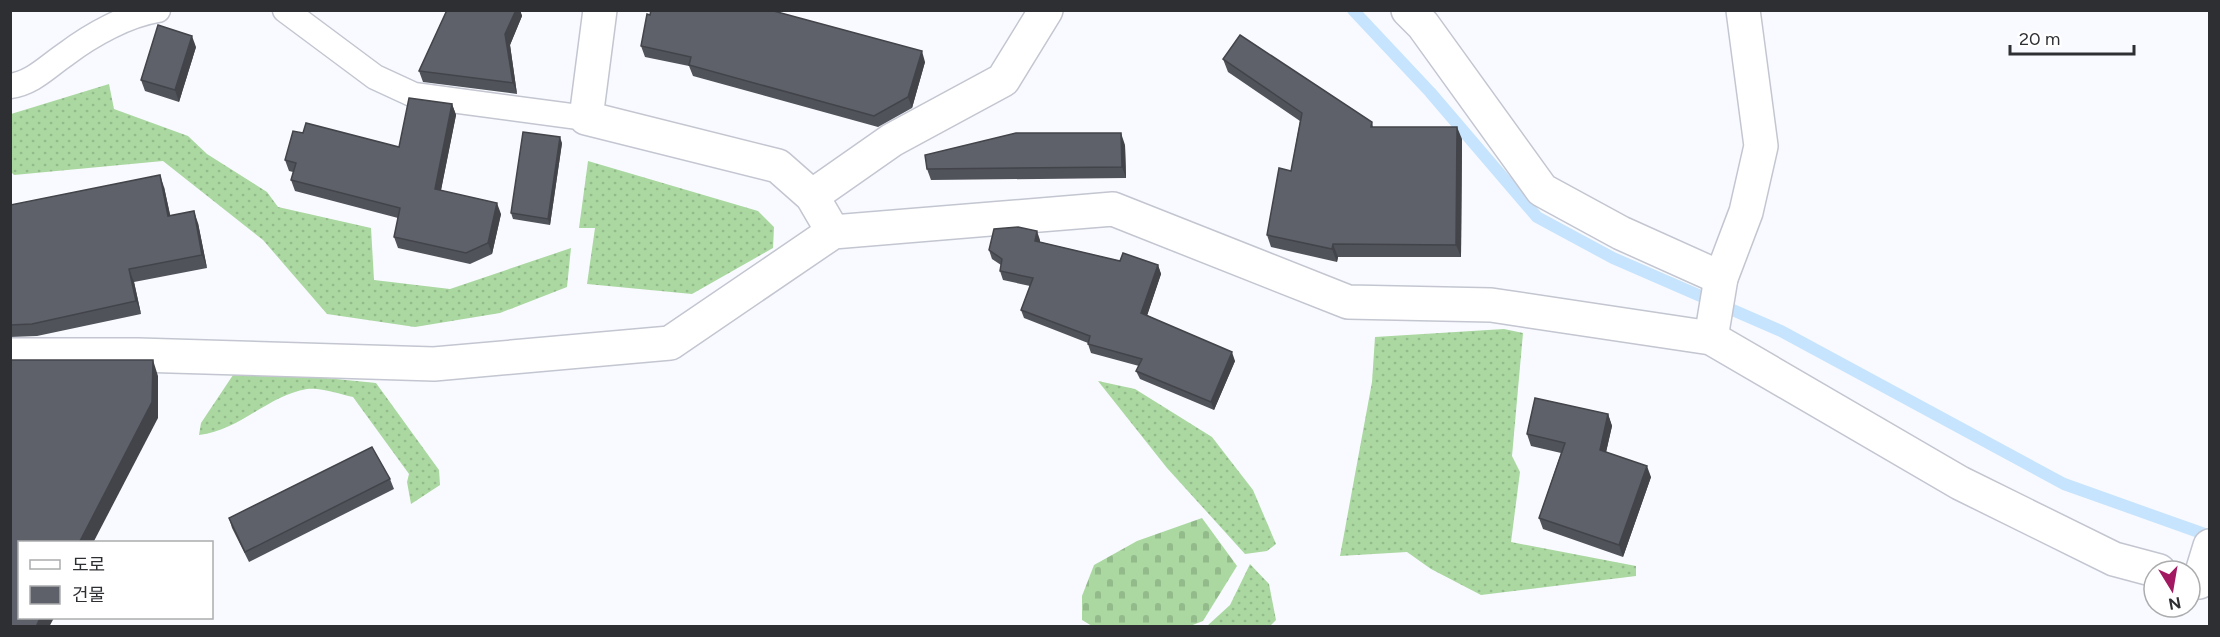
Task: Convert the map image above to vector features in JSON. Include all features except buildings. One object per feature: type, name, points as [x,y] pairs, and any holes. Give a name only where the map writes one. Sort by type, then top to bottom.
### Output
[{"type":"street","points":[[600,10],[586,118],[778,166],[812,196],[833,232]]},
{"type":"street","points":[[812,196],[892,140],[1003,80],[1046,10]]},
{"type":"street","points":[[1408,10],[1423,25],[1542,190],[1621,233],[1721,278]]},
{"type":"street","points":[[1711,338],[1721,278],[1746,212],[1761,146],[1743,10]]},
{"type":"street","points":[[10,355],[138,355],[434,364],[670,343],[833,232],[1113,209],[1348,302],[1491,305],[1711,338],[1960,483],[2114,559],[2142,567]]},
{"type":"lane","points":[[10,86],[25,84],[68,52],[138,14],[158,10]]},
{"type":"lane","points":[[285,10],[375,77],[414,95],[586,118]]},
{"type":"green space","points":[[109,84],[114,109],[188,136],[207,154],[267,192],[278,207],[371,228],[374,280],[450,289],[571,248],[567,287],[500,313],[415,327],[327,314],[263,240],[163,161],[14,175],[10,171],[11,114]]},
{"type":"green space","points":[[588,161],[758,211],[774,227],[773,248],[692,294],[587,284],[595,228],[579,228]]},
{"type":"green space","points":[[1504,329],[1523,333],[1512,456],[1520,472],[1511,542],[1636,566],[1636,576],[1481,595],[1431,569],[1407,552],[1340,556],[1372,382],[1375,337]]},
{"type":"green space","points":[[237,369],[376,383],[439,470],[440,485],[411,504],[407,482],[409,474],[353,397],[330,391],[307,389],[293,393],[227,427],[199,435],[201,423]]},
{"type":"green space","points":[[1098,381],[1135,389],[1212,437],[1253,490],[1276,544],[1267,551],[1245,554],[1167,468]]},
{"type":"green space","points":[[1202,518],[1237,566],[1203,621],[1190,626],[1092,626],[1082,620],[1082,596],[1094,565],[1137,541]]},
{"type":"green space","points":[[1250,564],[1269,584],[1276,620],[1270,626],[1207,626],[1230,605]]},
{"type":"waterway","points":[[1353,10],[1430,92],[1537,217],[1613,258],[1781,331],[2064,484],[2210,536]]}]
